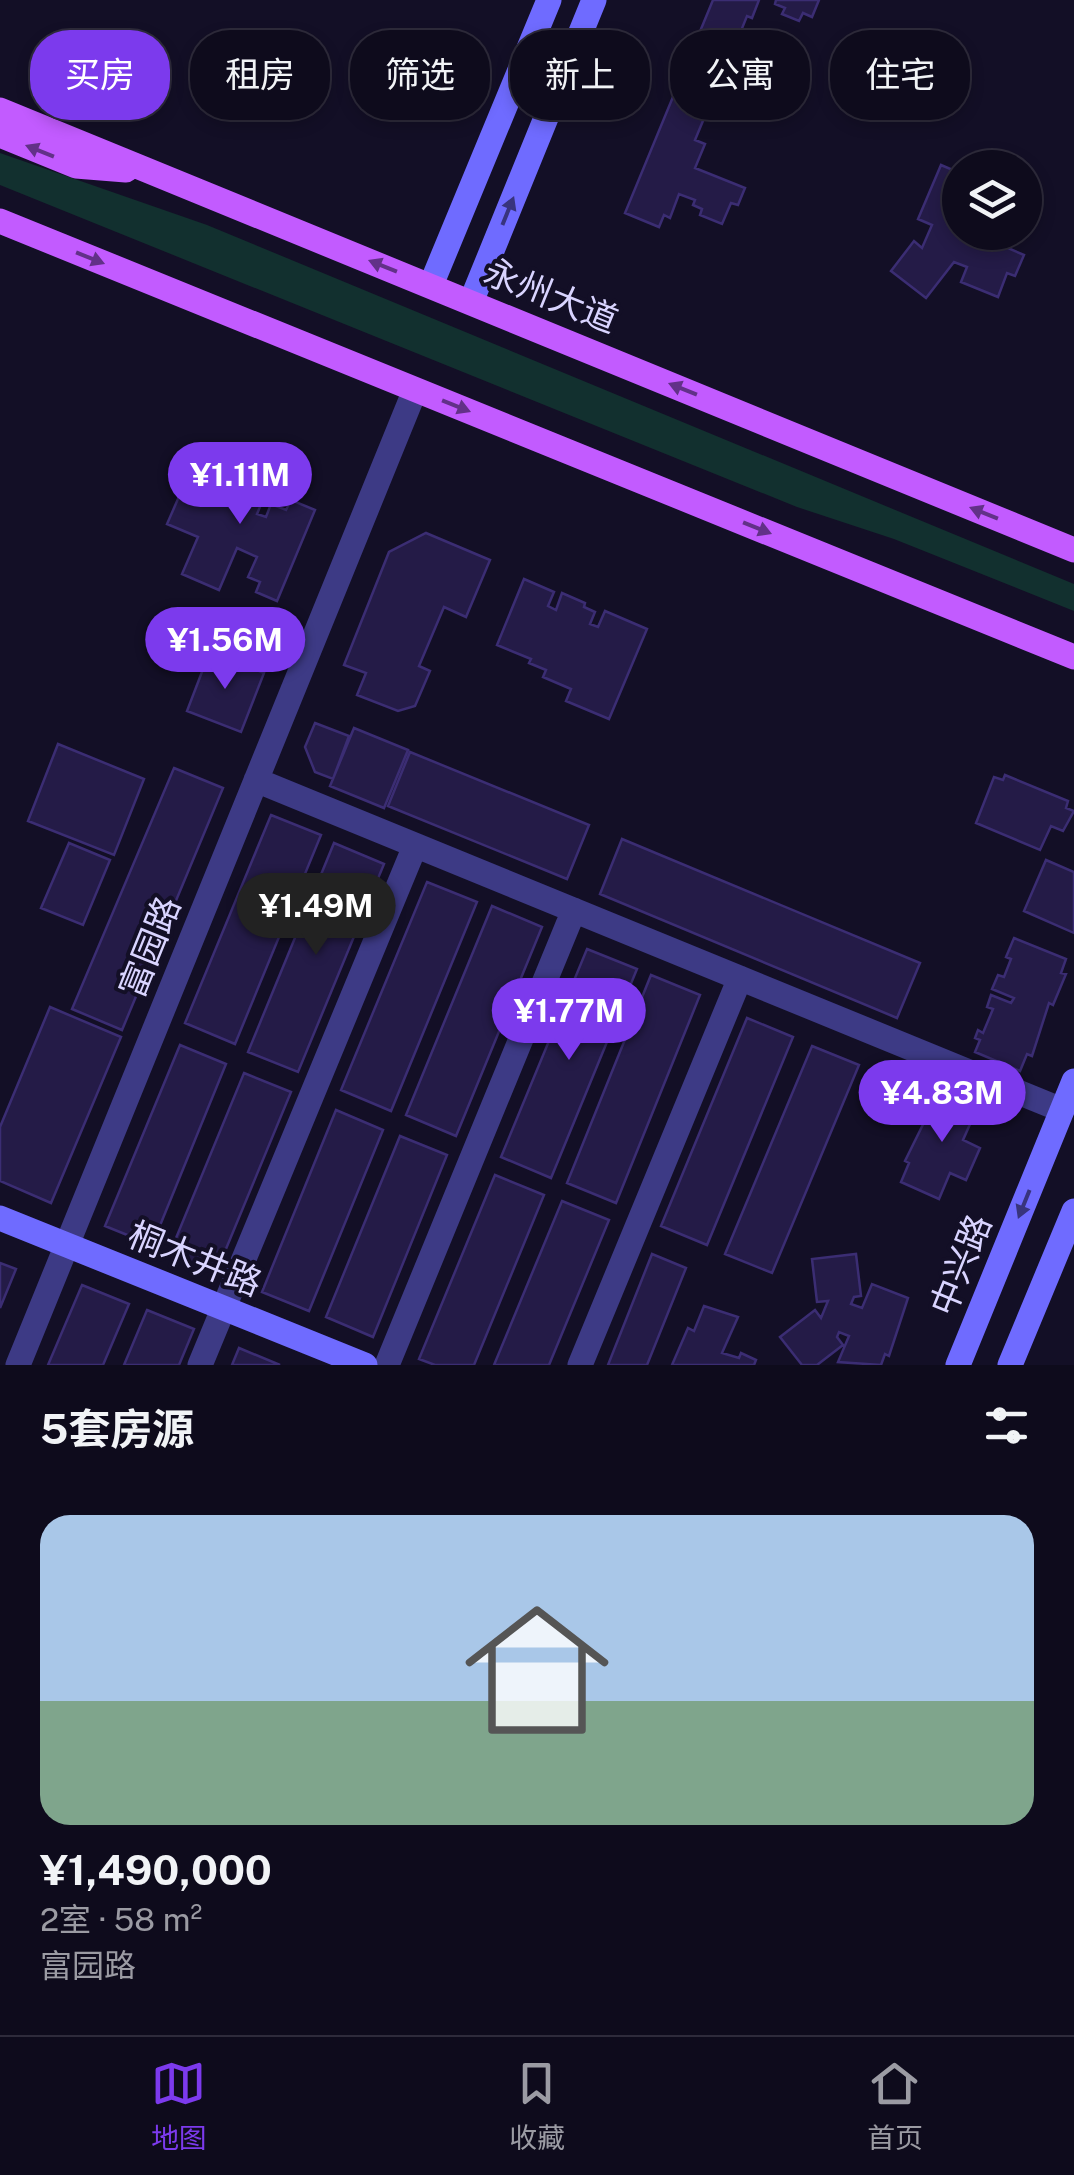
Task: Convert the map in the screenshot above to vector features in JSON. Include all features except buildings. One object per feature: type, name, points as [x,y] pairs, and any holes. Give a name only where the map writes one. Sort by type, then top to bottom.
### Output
[{"type":"main road","name":"永州大道","points":[[0,110],[1074,550]]},
{"type":"main road","points":[[0,135],[76,166],[151,172]]},
{"type":"main road","points":[[0,221],[1074,657]]},
{"type":"street","points":[[431,285],[548,0]]},
{"type":"street","points":[[472,302],[594,0]]},
{"type":"street","name":"富园路","points":[[18,1365],[415,390]]},
{"type":"street","points":[[256,780],[1062,1110]]},
{"type":"street","points":[[200,1365],[414,846]]},
{"type":"street","points":[[387,1365],[574,910]]},
{"type":"street","points":[[580,1365],[740,978]]},
{"type":"street","name":"中兴路","points":[[958,1365],[1074,1081]]},
{"type":"street","points":[[1010,1365],[1074,1211]]},
{"type":"street","name":"桐木井路","points":[[0,1218],[365,1365]]},
{"type":"green space","points":[[0,153],[207,225],[1074,584],[1074,611],[894,539],[797,507],[0,185]]}]
